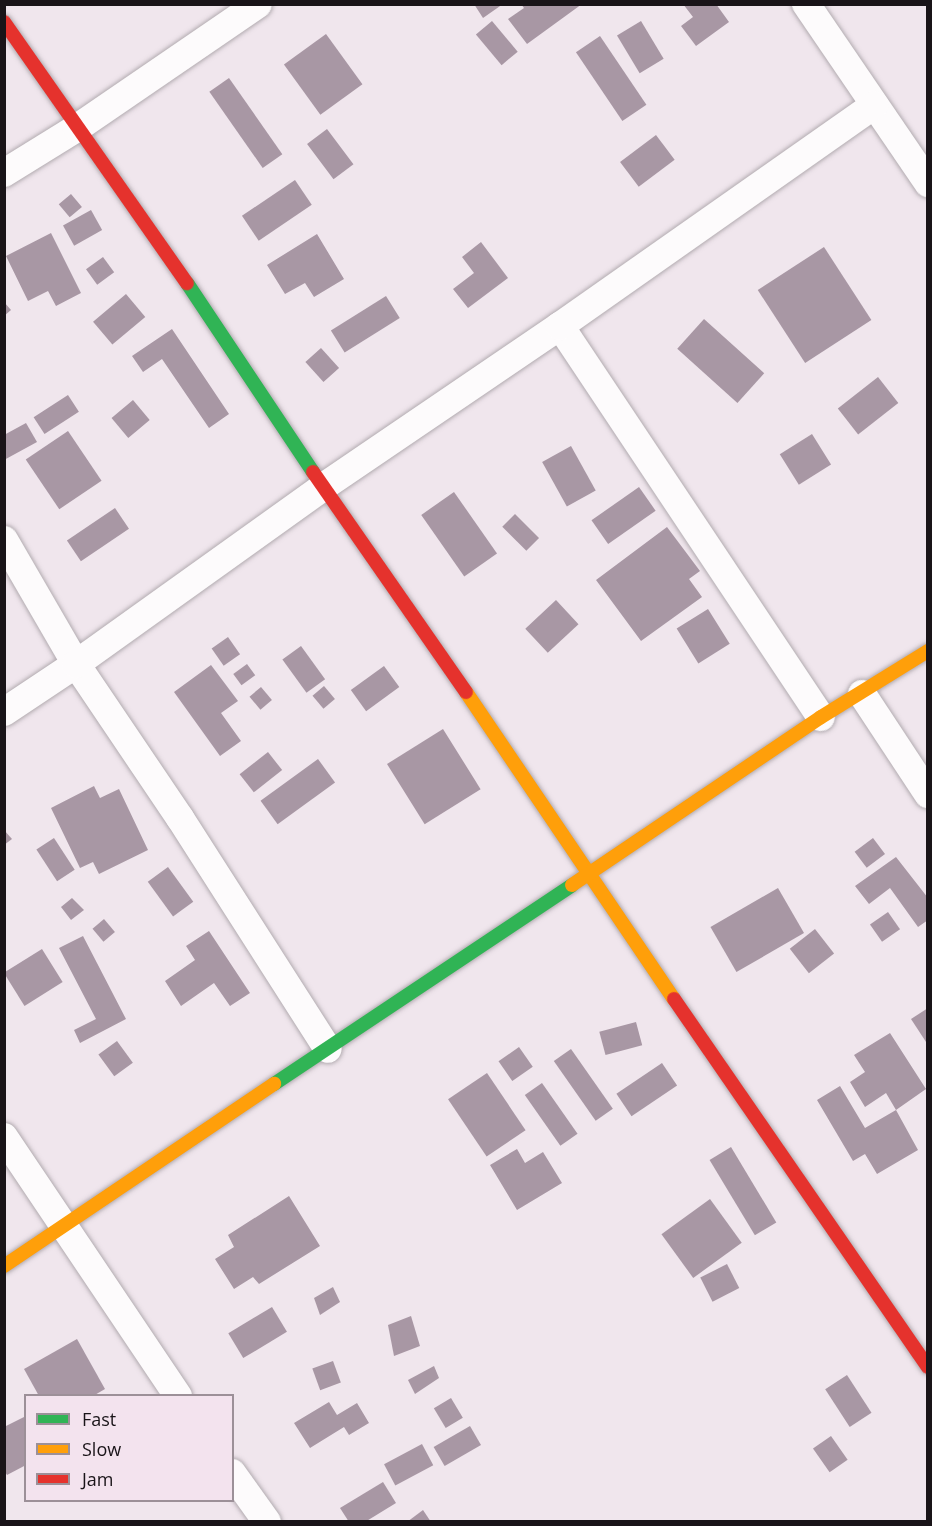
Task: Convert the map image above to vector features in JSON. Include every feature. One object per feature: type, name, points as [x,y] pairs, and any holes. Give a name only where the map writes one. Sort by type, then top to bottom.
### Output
[{"type":"street","points":[[4,173],[77,128],[258,4]]},
{"type":"street","points":[[806,4],[927,183]]},
{"type":"street","points":[[4,22],[203,306],[322,487],[458,680],[927,1367]]},
{"type":"street","points":[[4,712],[76,664],[322,487],[560,327],[874,105]]},
{"type":"street","points":[[560,327],[821,717]]},
{"type":"street","points":[[4,540],[76,664],[180,818],[328,1049]]},
{"type":"street","points":[[4,1266],[821,717],[862,694],[927,651]]},
{"type":"street","points":[[862,694],[927,794]]},
{"type":"street","points":[[4,1137],[177,1394]]},
{"type":"street","points":[[234,1476],[267,1521]]},
{"type":"building","points":[[474,4],[503,4],[483,18]]},
{"type":"building","points":[[521,4],[582,4],[527,44],[508,19],[524,8]]},
{"type":"building","points":[[683,4],[716,4],[729,22],[696,46],[681,26],[693,17]]},
{"type":"building","points":[[492,21],[518,52],[502,65],[476,34]]},
{"type":"building","points":[[641,21],[664,59],[640,73],[617,35]]},
{"type":"building","points":[[326,34],[362,84],[320,115],[284,65]]},
{"type":"building","points":[[600,36],[646,105],[622,121],[576,52]]},
{"type":"building","points":[[229,78],[282,154],[263,168],[209,92]]},
{"type":"building","points":[[327,129],[353,164],[334,179],[307,144]]},
{"type":"building","points":[[656,135],[675,160],[639,187],[620,162]]},
{"type":"building","points":[[295,180],[312,205],[259,241],[242,216]]},
{"type":"building","points":[[71,194],[82,207],[70,217],[59,204]]},
{"type":"building","points":[[91,210],[102,230],[74,246],[63,226]]},
{"type":"building","points":[[51,233],[81,293],[56,306],[48,291],[28,301],[6,256]]},
{"type":"building","points":[[317,234],[344,279],[314,297],[305,283],[285,294],[267,265]]},
{"type":"building","points":[[481,242],[508,278],[468,308],[453,289],[474,273],[462,257]]},
{"type":"building","points":[[824,247],[871,320],[805,363],[758,290]]},
{"type":"building","points":[[103,257],[114,272],[97,285],[86,269]]},
{"type":"building","points":[[126,294],[145,317],[112,345],[93,322]]},
{"type":"building","points":[[386,296],[400,318],[345,352],[331,330]]},
{"type":"building","points":[[4,302],[11,310],[4,316]]},
{"type":"building","points":[[704,319],[764,373],[737,403],[677,349]]},
{"type":"building","points":[[172,329],[229,414],[209,428],[162,359],[143,372],[132,356]]},
{"type":"building","points":[[321,348],[339,368],[323,382],[305,362]]},
{"type":"building","points":[[878,377],[898,403],[858,434],[838,408]]},
{"type":"building","points":[[68,395],[79,412],[45,434],[34,417]]},
{"type":"building","points":[[133,400],[150,420],[128,438],[112,418]]},
{"type":"building","points":[[26,423],[37,442],[4,460],[4,435]]},
{"type":"building","points":[[68,431],[102,481],[59,509],[26,460]]},
{"type":"building","points":[[812,434],[831,465],[799,485],[780,454]]},
{"type":"building","points":[[571,446],[596,491],[567,507],[542,462]]},
{"type":"building","points":[[639,487],[656,511],[608,544],[591,520]]},
{"type":"building","points":[[454,492],[497,553],[464,576],[421,515]]},
{"type":"building","points":[[115,508],[129,529],[81,561],[67,540]]},
{"type":"building","points":[[515,514],[539,538],[526,551],[502,527]]},
{"type":"building","points":[[667,527],[700,571],[689,579],[702,597],[641,641],[596,580]]},
{"type":"building","points":[[556,600],[579,624],[548,653],[525,629]]},
{"type":"building","points":[[708,609],[730,644],[698,663],[677,629]]},
{"type":"building","points":[[228,637],[240,654],[224,666],[212,648]]},
{"type":"building","points":[[301,646],[325,679],[306,693],[282,660]]},
{"type":"building","points":[[247,664],[255,675],[241,685],[233,674]]},
{"type":"building","points":[[211,665],[238,701],[221,713],[241,741],[220,756],[174,692]]},
{"type":"building","points":[[384,666],[399,687],[366,711],[351,690]]},
{"type":"building","points":[[324,686],[335,699],[323,709],[313,696]]},
{"type":"building","points":[[261,687],[272,700],[260,710],[250,697]]},
{"type":"building","points":[[443,729],[481,789],[425,824],[387,764]]},
{"type":"building","points":[[268,752],[282,770],[254,792],[240,774]]},
{"type":"building","points":[[318,759],[335,782],[278,824],[261,801]]},
{"type":"building","points":[[94,786],[100,798],[119,789],[148,850],[99,874],[93,862],[80,868],[51,808]]},
{"type":"building","points":[[4,830],[12,839],[4,845]]},
{"type":"building","points":[[54,838],[75,870],[57,881],[36,849]]},
{"type":"building","points":[[873,838],[885,854],[867,868],[855,852]]},
{"type":"building","points":[[896,857],[928,898],[928,920],[918,927],[890,888],[869,904],[855,886]]},
{"type":"building","points":[[168,867],[193,902],[173,916],[148,882]]},
{"type":"building","points":[[778,888],[804,933],[736,972],[710,927]]},
{"type":"building","points":[[72,898],[84,910],[71,920],[61,907]]},
{"type":"building","points":[[888,912],[900,929],[882,942],[870,925]]},
{"type":"building","points":[[104,919],[115,932],[103,942],[93,929]]},
{"type":"building","points":[[815,929],[834,953],[809,973],[790,949]]},
{"type":"building","points":[[209,931],[250,993],[230,1006],[214,983],[181,1006],[165,981],[195,960],[186,946]]},
{"type":"building","points":[[83,936],[126,1019],[80,1043],[74,1030],[96,1019],[59,948]]},
{"type":"building","points":[[42,949],[63,982],[25,1006],[4,973]]},
{"type":"building","points":[[928,1008],[928,1045],[911,1019]]},
{"type":"building","points":[[636,1022],[642,1045],[606,1055],[599,1032]]},
{"type":"building","points":[[890,1033],[926,1089],[896,1110],[886,1093],[865,1107],[850,1082],[865,1072],[854,1055]]},
{"type":"building","points":[[117,1041],[133,1063],[114,1076],[98,1055]]},
{"type":"building","points":[[519,1047],[533,1067],[512,1081],[499,1061]]},
{"type":"building","points":[[571,1049],[613,1109],[596,1121],[554,1061]]},
{"type":"building","points":[[662,1063],[677,1085],[632,1116],[616,1094]]},
{"type":"building","points":[[487,1073],[526,1130],[487,1156],[448,1099]]},
{"type":"building","points":[[542,1083],[578,1134],[560,1146],[525,1095]]},
{"type":"building","points":[[840,1086],[865,1128],[896,1110],[918,1150],[877,1174],[865,1154],[853,1161],[817,1100]]},
{"type":"building","points":[[731,1147],[776,1222],[755,1235],[710,1160]]},
{"type":"building","points":[[517,1149],[525,1163],[543,1152],[562,1183],[517,1210],[490,1165]]},
{"type":"building","points":[[289,1196],[320,1246],[259,1284],[253,1277],[234,1289],[215,1259],[234,1247],[228,1235]]},
{"type":"building","points":[[710,1199],[742,1243],[693,1278],[661,1234]]},
{"type":"building","points":[[727,1264],[739,1288],[713,1302],[700,1278]]},
{"type":"building","points":[[333,1287],[340,1302],[320,1315],[314,1298]]},
{"type":"building","points":[[272,1307],[287,1332],[243,1358],[228,1333]]},
{"type":"building","points":[[411,1316],[420,1346],[394,1356],[388,1325]]},
{"type":"building","points":[[77,1339],[105,1389],[96,1394],[38,1394],[24,1369]]},
{"type":"building","points":[[333,1361],[341,1383],[320,1390],[312,1369]]},
{"type":"building","points":[[434,1366],[439,1378],[415,1394],[408,1380]]},
{"type":"building","points":[[847,1375],[872,1413],[850,1427],[825,1389]]},
{"type":"building","points":[[451,1398],[463,1418],[446,1428],[434,1408]]},
{"type":"building","points":[[329,1402],[337,1415],[357,1403],[369,1423],[349,1435],[344,1427],[310,1448],[294,1423]]},
{"type":"building","points":[[24,1417],[24,1466],[7,1475],[4,1470],[4,1427]]},
{"type":"building","points":[[470,1426],[481,1445],[445,1466],[434,1447]]},
{"type":"building","points":[[831,1436],[848,1460],[830,1472],[813,1449]]},
{"type":"building","points":[[422,1444],[433,1465],[395,1485],[384,1464]]},
{"type":"building","points":[[383,1482],[396,1503],[365,1522],[349,1522],[340,1508]]},
{"type":"building","points":[[423,1510],[431,1522],[407,1522]]},
{"type":"traffic: fast","points":[[187,283],[313,472]]},
{"type":"traffic: fast","points":[[274,1084],[572,885]]},
{"type":"traffic: slow","points":[[572,885],[821,717],[928,651]]},
{"type":"traffic: slow","points":[[466,692],[674,999]]},
{"type":"traffic: slow","points":[[4,1266],[274,1084]]},
{"type":"traffic: jam","points":[[4,22],[187,283]]},
{"type":"traffic: jam","points":[[313,472],[466,692]]},
{"type":"traffic: jam","points":[[674,999],[928,1367]]}]
